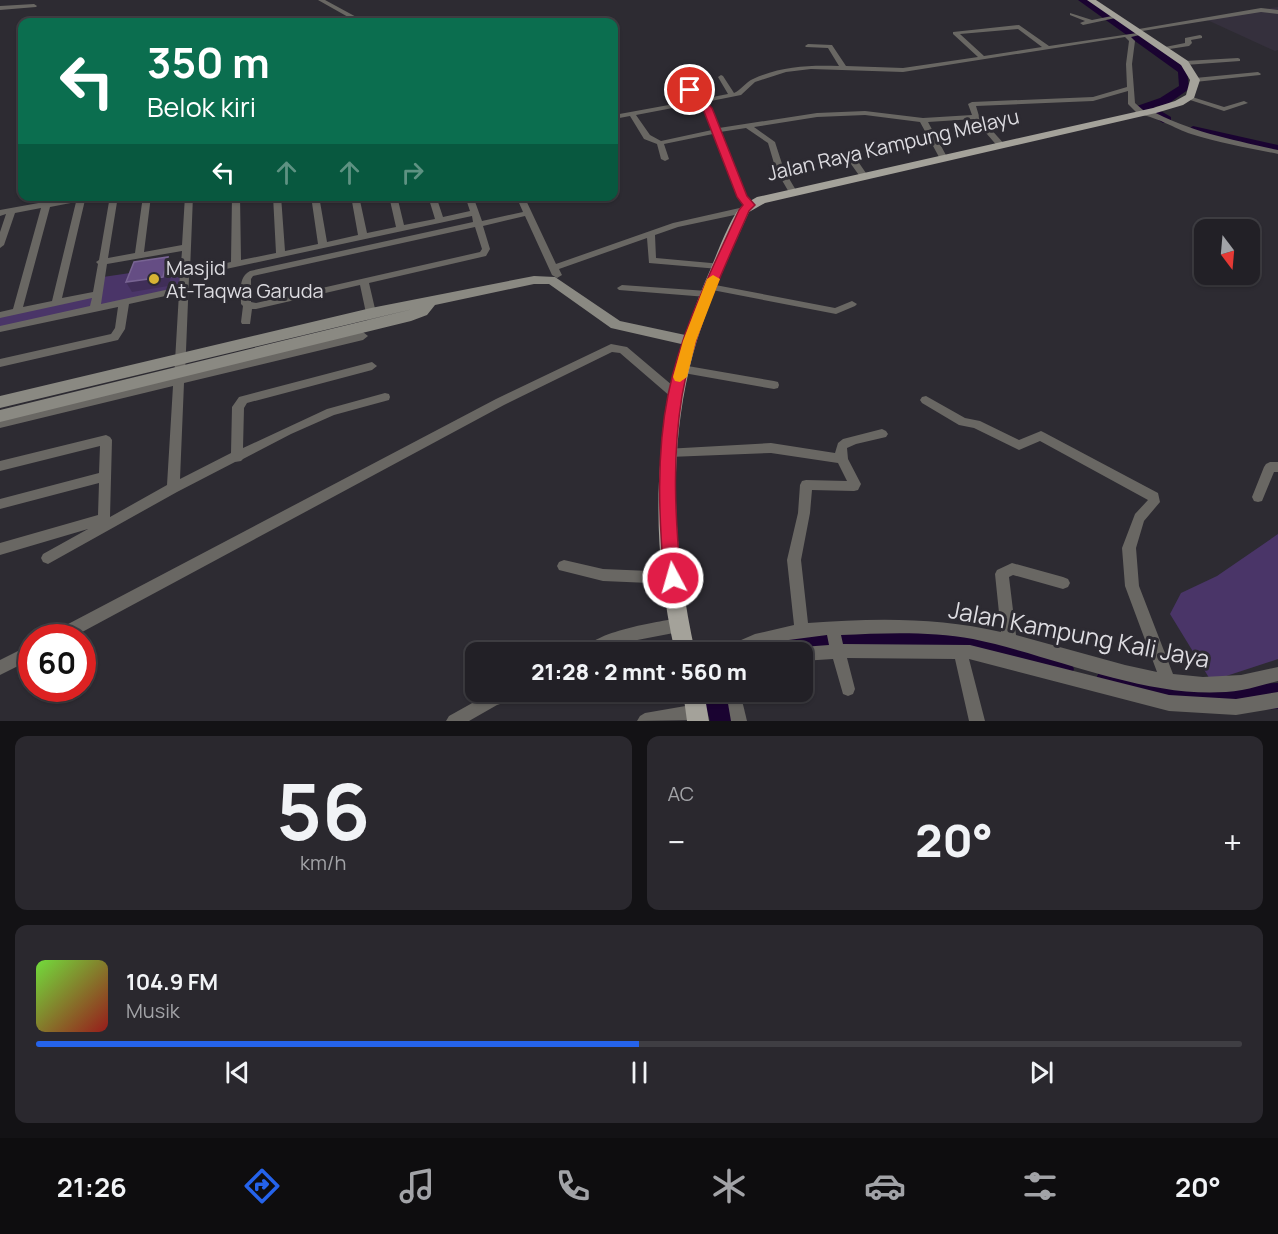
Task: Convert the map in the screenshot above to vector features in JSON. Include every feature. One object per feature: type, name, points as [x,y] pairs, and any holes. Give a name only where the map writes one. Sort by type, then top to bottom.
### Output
[{"type":"main road","points":[[1091,0],[1135,33],[1185,63],[1195,80],[1195,88],[1189,98]]},
{"type":"main road","name":"Jalan Raya Kampung Melayu","points":[[747,207],[793,192],[1150,111],[1189,98]]},
{"type":"main road","points":[[683,642],[667,516],[669,452],[675,394],[692,336],[718,266],[747,207]]},
{"type":"street","points":[[1,8],[9,0]]},
{"type":"street","points":[[321,0],[357,18]]},
{"type":"street","points":[[1,8],[34,6]]},
{"type":"street","points":[[618,116],[740,93],[753,81],[785,70],[843,67],[903,70],[1048,48],[1261,10],[1278,12]]},
{"type":"street","points":[[1072,14],[1087,22],[1113,18]]},
{"type":"street","points":[[982,57],[955,33],[1021,27],[1048,48]]},
{"type":"street","points":[[1135,33],[1130,54],[1132,104],[1186,124],[1278,146]]},
{"type":"street","points":[[1163,48],[1187,45],[1189,43],[1187,39],[1200,37]]},
{"type":"street","points":[[808,46],[830,46],[843,67]]},
{"type":"street","points":[[1185,63],[1238,60]]},
{"type":"street","points":[[1195,80],[1258,75]]},
{"type":"street","points":[[721,77],[732,95]]},
{"type":"street","points":[[1002,146],[976,117],[972,110],[973,103],[1011,104],[1093,99],[1130,88]]},
{"type":"street","points":[[0,424],[371,313],[556,277],[651,233],[747,207],[708,108],[690,90]]},
{"type":"street","points":[[1189,98],[1224,109],[1244,103]]},
{"type":"street","points":[[1150,111],[1170,125],[1278,152]]},
{"type":"street","points":[[632,114],[647,137],[660,143],[716,131],[817,115],[855,113],[923,120],[976,117]]},
{"type":"street","points":[[923,120],[944,157]]},
{"type":"street","points":[[748,126],[771,142],[780,170],[793,192]]},
{"type":"street","points":[[660,143],[665,159]]},
{"type":"street","points":[[835,158],[854,162],[864,176]]},
{"type":"street","points":[[0,213],[63,201]]},
{"type":"street","points":[[56,303],[84,201]]},
{"type":"street","points":[[95,308],[113,201]]},
{"type":"street","points":[[139,255],[146,201]]},
{"type":"street","points":[[173,488],[189,201]]},
{"type":"street","points":[[236,201],[236,264]]},
{"type":"street","points":[[277,201],[281,255]]},
{"type":"street","points":[[316,201],[323,246]]},
{"type":"street","points":[[356,201],[363,238]]},
{"type":"street","points":[[394,201],[401,230]]},
{"type":"street","points":[[434,201],[440,221]]},
{"type":"street","points":[[248,305],[256,306],[485,253],[471,201]]},
{"type":"street","points":[[522,201],[556,277],[616,325],[692,336]]},
{"type":"street","points":[[16,312],[46,204]]},
{"type":"street","points":[[0,244],[12,210]]},
{"type":"street","points":[[185,274],[476,213]]},
{"type":"street","points":[[246,322],[248,305],[245,286],[248,275],[528,213]]},
{"type":"street","points":[[651,233],[652,261],[718,266]]},
{"type":"street","points":[[101,262],[186,247]]},
{"type":"street","points":[[292,253],[294,265]]},
{"type":"street","points":[[364,281],[371,313]]},
{"type":"street","points":[[622,288],[709,291],[836,310],[852,304]]},
{"type":"street","points":[[0,329],[184,289]]},
{"type":"street","points":[[0,315],[97,294]]},
{"type":"street","points":[[0,363],[114,337],[120,329],[124,302]]},
{"type":"street","points":[[0,416],[411,316],[419,313],[429,303]]},
{"type":"street","points":[[0,402],[363,336]]},
{"type":"street","points":[[82,624],[481,412],[611,348],[622,350],[675,394]]},
{"type":"street","points":[[237,458],[238,407],[243,400],[372,366]]},
{"type":"street","points":[[682,369],[774,385]]},
{"type":"street","points":[[48,558],[106,522],[315,418],[385,397]]},
{"type":"street","points":[[926,400],[963,422],[976,424],[1019,445],[1041,436],[1154,497],[1154,502],[1139,518],[1129,548],[1132,586],[1168,680]]},
{"type":"street","points":[[802,631],[794,560],[804,513],[805,489],[809,483],[854,486],[838,453],[845,443],[882,434]]},
{"type":"street","points":[[0,466],[106,440],[106,522]]},
{"type":"street","points":[[669,452],[771,448],[840,459]]},
{"type":"street","points":[[1258,496],[1270,466],[1278,467]]},
{"type":"street","points":[[0,504],[106,476]]},
{"type":"street","points":[[0,549],[106,522]]},
{"type":"street","points":[[564,566],[603,575],[673,578]]},
{"type":"street","points":[[1009,640],[1002,574],[1012,569],[1063,584]]},
{"type":"street","points":[[604,642],[621,635],[679,625]]},
{"type":"street","name":"Jalan Kampung Kali Jaya","points":[[751,642],[802,631],[836,641],[870,626],[943,629],[1009,640],[1168,680],[1218,686],[1246,683],[1278,674]]},
{"type":"street","points":[[836,641],[848,689]]},
{"type":"street","points":[[813,650],[836,641],[960,651],[992,656],[1169,704],[1236,707],[1278,700]]},
{"type":"street","points":[[960,651],[977,721]]},
{"type":"street","points":[[0,668],[18,658]]},
{"type":"street","points":[[454,721],[487,702]]},
{"type":"street","points":[[735,702],[739,721]]},
{"type":"street","points":[[645,721],[696,708]]},
{"type":"shaded area","points":[[1278,7],[1278,50],[1275,51],[1205,19]]},
{"type":"shaded area","points":[[184,265],[181,287],[97,306],[103,277]]},
{"type":"shaded area","points":[[97,295],[93,308],[0,329],[0,316]]},
{"type":"shaded area","points":[[1278,534],[1278,659],[1211,681],[1170,614],[1181,593],[1217,576]]},
{"type":"building","points":[[168,257],[163,277],[126,282],[134,262]]},
{"type":"waterway","points":[[1083,0],[1183,71],[1185,87],[1164,101],[1143,106],[1167,120]]},
{"type":"waterway","points":[[1193,130],[1278,149]]},
{"type":"waterway","points":[[789,642],[797,639],[895,639],[985,646],[1061,669]]},
{"type":"waterway","points":[[1108,681],[1205,699],[1278,696]]},
{"type":"waterway","points":[[718,702],[723,721]]},
{"type":"slow traffic","points":[[680,377],[690,341],[713,279]]},
{"type":"place","name":"Masjid At-Taqwa Garuda","points":[[154,279]]},
{"type":"route","points":[[673,578],[667,516],[669,441],[675,394],[690,341],[710,287],[744,210],[750,205],[742,197],[718,140],[708,108],[690,90]]}]
